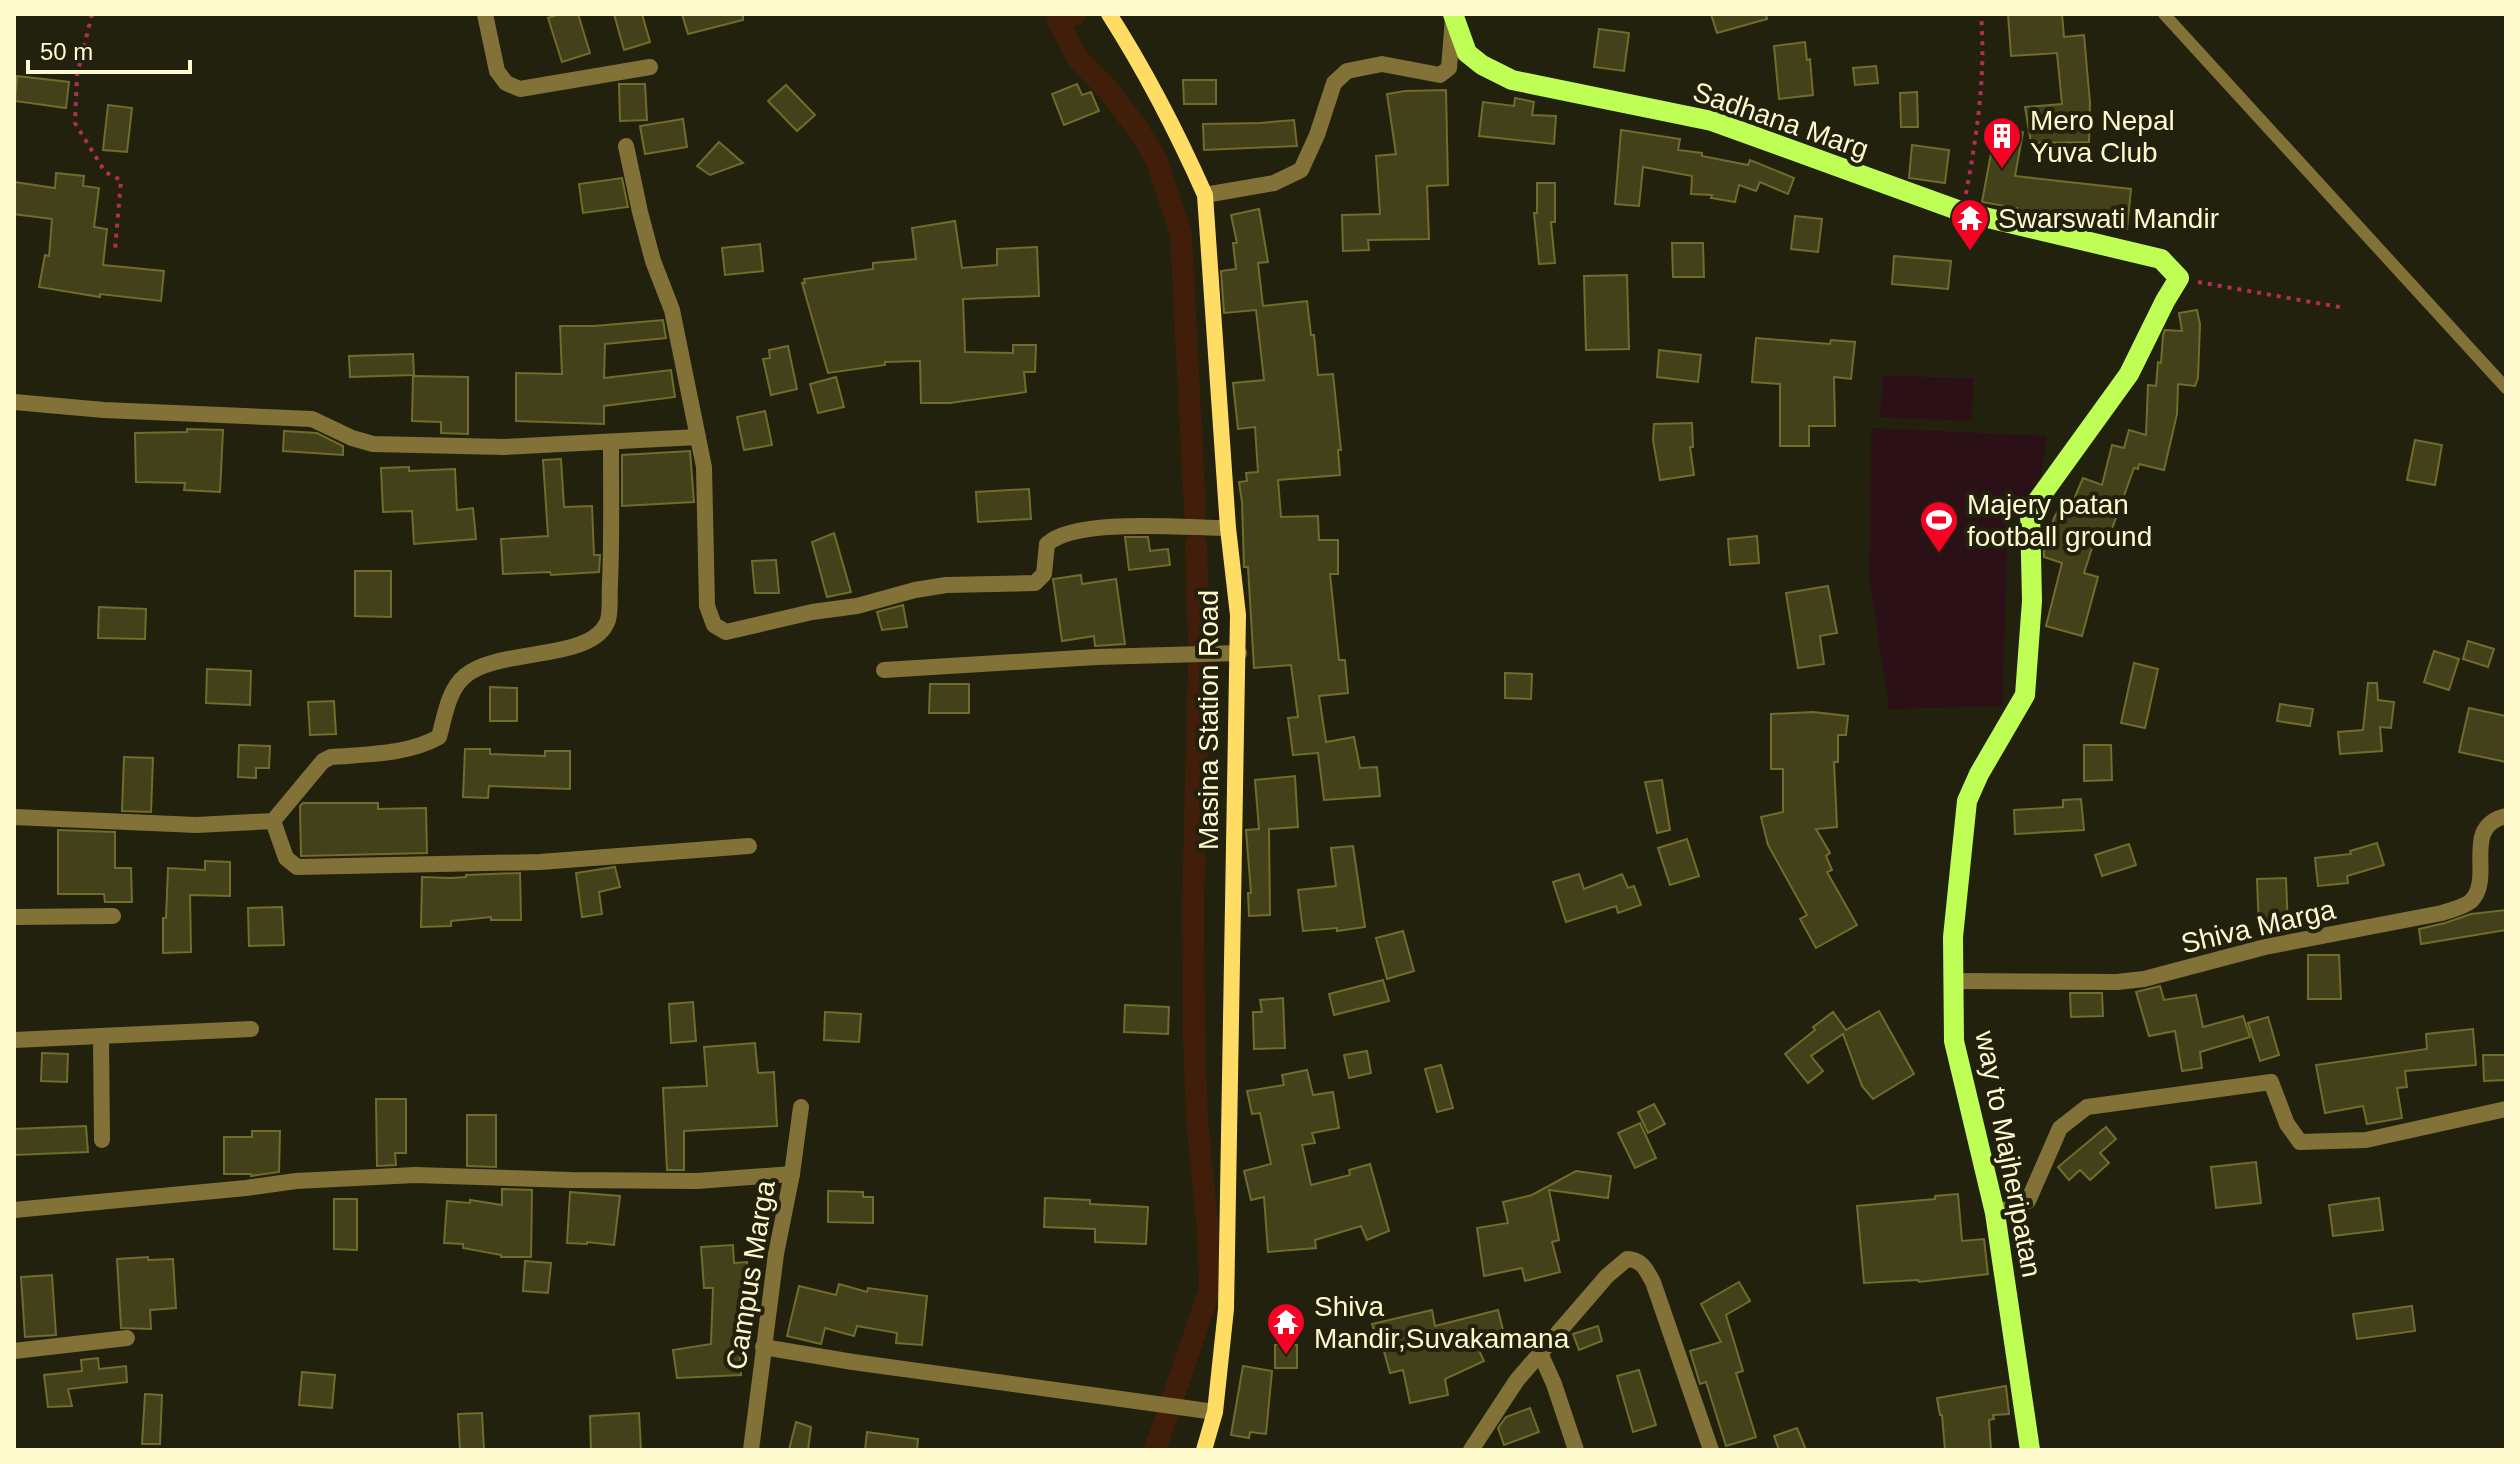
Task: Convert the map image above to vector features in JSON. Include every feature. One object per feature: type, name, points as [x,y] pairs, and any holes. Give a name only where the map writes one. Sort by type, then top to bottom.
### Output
[{"type":"main road","name":"Sadhana Marg","points":[[1453,14],[1467,53],[1482,65],[1512,80],[1712,121],[1963,212],[2161,259],[2179,278]]},
{"type":"main road","name":"way to Majheripatan","points":[[2030,1450],[1995,1213],[1954,1041],[1953,937],[1967,801],[1979,774],[2025,695],[2032,601],[2030,511],[2129,374],[2179,278]]},
{"type":"street","points":[[485,14],[497,71],[506,83],[520,89],[650,67]]},
{"type":"street","name":"Masina Station Road","points":[[1109,14],[1144,69],[1205,195],[1228,528],[1238,615],[1226,1309],[1208,1448]]},
{"type":"street","points":[[1205,195],[1274,183],[1301,170],[1317,135],[1334,83],[1347,71],[1382,64],[1440,75],[1449,68],[1453,14]]},
{"type":"street","points":[[626,146],[646,236],[672,310],[704,467],[707,606],[714,625],[726,632],[946,585],[1035,583],[1044,574],[1047,544],[1057,536],[1088,529],[1125,526],[1228,528]]},
{"type":"street","points":[[14,402],[104,410],[312,419],[352,438],[373,444],[504,447],[698,437]]},
{"type":"street","points":[[14,817],[196,825],[273,821],[323,761],[331,757],[421,747],[439,737],[449,702],[466,675],[495,661],[585,643],[599,633],[608,619],[611,443]]},
{"type":"street","points":[[884,670],[1096,657],[1239,653]]},
{"type":"street","name":"Shiva Marga","points":[[1952,981],[2043,983],[2144,979],[2265,947],[2442,913],[2467,904],[2478,892],[2480,848],[2485,827],[2506,816]]},
{"type":"street","points":[[273,821],[286,858],[297,867],[316,868],[540,862],[749,846]]},
{"type":"street","points":[[14,917],[113,916]]},
{"type":"street","points":[[14,1040],[251,1029]]},
{"type":"street","points":[[101,1036],[102,1140]]},
{"type":"street","points":[[1995,1213],[2028,1201],[2060,1128],[2087,1107],[2271,1082],[2287,1124],[2300,1142],[2366,1140],[2506,1109]]},
{"type":"street","name":"Campus Marga","points":[[751,1450],[776,1254],[801,1107]]},
{"type":"street","points":[[14,1210],[296,1181],[400,1175],[697,1181],[792,1174]]},
{"type":"street","points":[[1471,1450],[1517,1380],[1627,1259],[1643,1264],[1653,1282],[1711,1450]]},
{"type":"street","points":[[14,1351],[127,1338]]},
{"type":"street","points":[[763,1347],[1215,1412]]},
{"type":"street","points":[[1540,1353],[1576,1450]]},
{"type":"lane","points":[[2164,14],[2506,388]]},
{"type":"path","points":[[92,14],[77,75],[75,123],[105,172],[121,180],[115,250]]},
{"type":"path","points":[[1963,212],[1979,127],[1983,42],[1981,14]]},
{"type":"path","points":[[2179,278],[2345,308]]},
{"type":"shaded area","points":[[1883,376],[1973,378],[1972,421],[1880,417]]},
{"type":"shaded area","name":"Majery patan football ground","points":[[1871,428],[2047,436],[2041,475],[2008,528],[2002,706],[1889,709],[1870,580]]},
{"type":"building","points":[[578,14],[590,53],[562,62],[548,18]]},
{"type":"building","points":[[614,14],[642,14],[650,42],[624,50]]},
{"type":"building","points":[[682,14],[743,14],[743,20],[688,34]]},
{"type":"building","points":[[1711,14],[1766,14],[1767,19],[1717,33]]},
{"type":"building","points":[[2008,14],[2062,14],[2064,37],[2084,35],[2090,103],[2089,142],[2031,143],[2025,107],[2062,104],[2057,53],[2011,56]]},
{"type":"building","points":[[1599,29],[1629,33],[1624,71],[1594,67]]},
{"type":"building","points":[[1805,42],[1807,60],[1810,59],[1813,95],[1779,99],[1774,46]]},
{"type":"building","points":[[1876,66],[1878,83],[1855,85],[1853,68]]},
{"type":"building","points":[[17,76],[69,82],[66,108],[15,101]]},
{"type":"building","points":[[1183,80],[1216,80],[1216,104],[1184,104]]},
{"type":"building","points":[[619,84],[645,84],[647,120],[620,121]]},
{"type":"building","points":[[1077,84],[1082,95],[1091,92],[1099,111],[1064,125],[1052,94]]},
{"type":"building","points":[[786,85],[815,115],[797,131],[768,101]]},
{"type":"building","points":[[1446,90],[1448,185],[1427,186],[1429,239],[1368,240],[1369,250],[1343,251],[1342,215],[1380,214],[1376,156],[1396,154],[1387,94]]},
{"type":"building","points":[[1917,92],[1918,127],[1901,127],[1900,93]]},
{"type":"building","points":[[1515,98],[1534,102],[1532,115],[1556,116],[1554,144],[1479,136],[1483,102],[1514,106]]},
{"type":"building","points":[[108,105],[132,108],[127,152],[103,150]]},
{"type":"building","points":[[683,119],[687,147],[645,154],[640,126]]},
{"type":"building","points":[[1294,120],[1297,146],[1204,150],[1203,124]]},
{"type":"building","points":[[1996,127],[2023,132],[2015,176],[2131,189],[2127,229],[2056,221],[2017,211],[2017,208],[1982,202]]},
{"type":"building","points":[[1621,130],[1680,139],[1678,150],[1748,165],[1750,160],[1794,178],[1788,194],[1760,182],[1756,191],[1739,185],[1735,202],[1711,198],[1712,195],[1691,194],[1692,176],[1643,167],[1639,206],[1615,204]]},
{"type":"building","points":[[719,142],[743,163],[710,175],[697,166]]},
{"type":"building","points":[[1912,145],[1949,150],[1945,183],[1909,178]]},
{"type":"building","points":[[56,173],[84,176],[83,186],[99,188],[94,227],[107,229],[103,265],[164,271],[161,301],[100,294],[100,297],[39,287],[45,255],[49,256],[52,219],[14,214],[14,182],[55,188]]},
{"type":"building","points":[[622,178],[628,207],[583,213],[579,184]]},
{"type":"building","points":[[1537,183],[1555,183],[1555,222],[1551,222],[1555,263],[1539,264],[1534,213],[1537,213]]},
{"type":"building","points":[[1259,209],[1268,262],[1258,263],[1263,306],[1307,301],[1318,375],[1333,374],[1341,450],[1338,450],[1340,475],[1278,480],[1281,517],[1318,516],[1319,540],[1338,540],[1338,574],[1330,574],[1339,660],[1345,660],[1348,693],[1319,696],[1326,742],[1354,737],[1360,768],[1377,767],[1380,796],[1324,800],[1318,753],[1293,755],[1288,718],[1298,717],[1291,665],[1254,668],[1239,482],[1247,481],[1246,473],[1258,472],[1255,427],[1238,429],[1233,383],[1264,380],[1256,310],[1224,313],[1221,271],[1236,269],[1233,243],[1237,243],[1231,215]]},
{"type":"building","points":[[1795,216],[1822,219],[1818,252],[1791,249]]},
{"type":"building","points":[[955,221],[962,268],[997,265],[997,249],[1037,247],[1039,296],[963,299],[965,352],[1013,353],[1013,345],[1036,345],[1035,372],[1024,372],[1026,392],[950,403],[921,403],[920,361],[885,362],[885,365],[828,373],[802,283],[805,283],[804,279],[873,269],[873,263],[916,259],[912,228]]},
{"type":"building","points":[[1672,243],[1703,243],[1704,277],[1673,277]]},
{"type":"building","points":[[760,244],[763,271],[725,275],[722,248]]},
{"type":"building","points":[[1894,256],[1951,261],[1948,289],[1892,284]]},
{"type":"building","points":[[1627,275],[1629,349],[1586,350],[1584,276]]},
{"type":"building","points":[[2197,310],[2200,324],[2198,378],[2195,386],[2178,384],[2177,414],[2164,470],[2139,464],[2138,469],[2134,468],[2109,537],[2097,532],[2084,573],[2098,577],[2082,636],[2046,626],[2062,563],[2044,557],[2054,518],[2060,507],[2066,509],[2071,498],[2074,499],[2083,478],[2102,485],[2112,445],[2124,448],[2129,430],[2146,435],[2148,385],[2156,386],[2165,330],[2182,331],[2179,313]]},
{"type":"building","points":[[663,320],[666,338],[605,344],[604,378],[671,370],[675,397],[604,406],[604,424],[516,421],[516,373],[562,374],[560,326]]},
{"type":"building","points":[[1756,338],[1830,344],[1831,340],[1855,342],[1851,379],[1834,377],[1835,426],[1809,426],[1809,446],[1780,446],[1780,384],[1752,382]]},
{"type":"building","points":[[788,346],[797,389],[771,395],[763,359],[770,358],[769,350]]},
{"type":"building","points":[[1659,350],[1701,355],[1698,382],[1657,377]]},
{"type":"building","points":[[413,354],[414,375],[350,377],[349,356]]},
{"type":"building","points":[[413,376],[468,377],[468,434],[441,433],[441,422],[412,421]]},
{"type":"building","points":[[836,377],[844,407],[818,413],[810,384]]},
{"type":"building","points":[[765,411],[772,445],[744,450],[737,417]]},
{"type":"building","points":[[1692,423],[1693,447],[1690,447],[1694,475],[1660,480],[1653,440],[1654,424]]},
{"type":"building","points":[[187,429],[223,430],[220,492],[184,490],[185,483],[136,482],[135,433],[187,432]]},
{"type":"building","points":[[284,431],[317,433],[343,446],[343,455],[283,451]]},
{"type":"building","points":[[2415,440],[2442,445],[2435,485],[2407,480]]},
{"type":"building","points":[[690,451],[694,502],[622,506],[622,455]]},
{"type":"building","points":[[561,459],[564,507],[592,506],[594,555],[600,555],[599,572],[503,574],[501,539],[548,536],[543,460]]},
{"type":"building","points":[[409,467],[409,471],[455,469],[457,510],[473,508],[476,539],[414,544],[412,511],[383,512],[381,468]]},
{"type":"building","points":[[1029,489],[1031,519],[978,522],[976,492]]},
{"type":"building","points":[[834,533],[851,592],[827,597],[812,542]]},
{"type":"building","points":[[1757,536],[1759,563],[1730,565],[1728,539]]},
{"type":"building","points":[[1125,537],[1148,537],[1150,551],[1168,549],[1170,565],[1129,570]]},
{"type":"building","points":[[776,560],[779,593],[755,593],[752,561]]},
{"type":"building","points":[[355,571],[391,571],[391,617],[355,616]]},
{"type":"building","points":[[1081,575],[1082,584],[1116,579],[1125,644],[1095,646],[1094,636],[1062,641],[1053,579]]},
{"type":"building","points":[[1828,586],[1837,633],[1820,636],[1824,664],[1798,668],[1786,593]]},
{"type":"building","points":[[903,605],[907,627],[882,630],[877,612]]},
{"type":"building","points":[[99,607],[146,609],[145,639],[98,638]]},
{"type":"building","points":[[2468,641],[2494,649],[2488,667],[2463,659]]},
{"type":"building","points":[[2434,651],[2459,659],[2449,690],[2424,682]]},
{"type":"building","points":[[2134,663],[2158,669],[2145,728],[2121,723]]},
{"type":"building","points":[[207,669],[251,671],[250,705],[206,703]]},
{"type":"building","points":[[1505,673],[1532,674],[1531,699],[1505,698]]},
{"type":"building","points":[[2368,683],[2377,683],[2378,700],[2394,702],[2391,728],[2380,727],[2382,751],[2340,754],[2338,732],[2363,730]]},
{"type":"building","points":[[930,684],[969,684],[969,713],[929,713]]},
{"type":"building","points":[[490,687],[517,688],[517,721],[490,721]]},
{"type":"building","points":[[334,701],[336,734],[310,735],[308,702]]},
{"type":"building","points":[[2280,704],[2313,709],[2310,726],[2277,721]]},
{"type":"building","points":[[2469,708],[2506,716],[2506,762],[2459,752]]},
{"type":"building","points":[[1813,712],[1848,716],[1846,735],[1838,735],[1838,762],[1834,762],[1837,827],[1816,829],[1830,853],[1826,856],[1832,870],[1827,872],[1857,925],[1816,948],[1800,919],[1807,915],[1768,845],[1761,817],[1783,812],[1783,769],[1771,769],[1771,714]]},
{"type":"building","points":[[239,745],[270,746],[269,768],[256,768],[256,778],[238,777]]},
{"type":"building","points":[[2084,745],[2111,745],[2112,780],[2084,781]]},
{"type":"building","points":[[465,749],[490,749],[490,754],[545,756],[545,751],[570,751],[570,789],[489,786],[488,798],[463,797]]},
{"type":"building","points":[[124,757],[153,758],[151,812],[122,811]]},
{"type":"building","points":[[1295,776],[1298,827],[1269,829],[1270,915],[1249,916],[1248,893],[1251,893],[1246,830],[1259,829],[1255,780]]},
{"type":"building","points":[[1662,780],[1670,830],[1657,833],[1645,782]]},
{"type":"building","points":[[2081,799],[2084,830],[2015,834],[2014,810],[2063,807],[2063,800]]},
{"type":"building","points":[[303,803],[378,803],[378,809],[426,808],[427,853],[301,856],[300,806]]},
{"type":"building","points":[[58,830],[115,832],[115,868],[131,868],[132,902],[105,902],[104,894],[58,894]]},
{"type":"building","points":[[1687,839],[1699,876],[1670,885],[1658,848]]},
{"type":"building","points":[[2377,843],[2384,865],[2347,876],[2348,883],[2318,886],[2315,858],[2351,854],[2350,851]]},
{"type":"building","points":[[2129,844],[2136,865],[2102,876],[2095,855]]},
{"type":"building","points":[[1353,846],[1365,927],[1303,931],[1298,890],[1336,886],[1331,848]]},
{"type":"building","points":[[205,861],[230,862],[230,896],[190,895],[191,952],[163,953],[168,868],[205,870]]},
{"type":"building","points":[[615,867],[620,887],[599,892],[602,914],[582,917],[576,873]]},
{"type":"building","points":[[520,873],[521,920],[491,920],[491,917],[451,921],[451,926],[421,927],[422,877]]},
{"type":"building","points":[[1579,874],[1584,889],[1622,874],[1628,888],[1634,886],[1641,905],[1618,913],[1616,906],[1566,922],[1553,882]]},
{"type":"building","points":[[2286,878],[2288,928],[2259,929],[2257,879]]},
{"type":"building","points":[[282,907],[284,945],[249,946],[248,908]]},
{"type":"building","points":[[2506,910],[2506,930],[2421,944],[2419,929],[2471,914]]},
{"type":"building","points":[[1403,931],[1414,971],[1387,979],[1376,938]]},
{"type":"building","points":[[2308,955],[2339,955],[2341,999],[2308,999]]},
{"type":"building","points":[[1383,980],[1389,1001],[1334,1015],[1329,994]]},
{"type":"building","points":[[2160,986],[2164,1000],[2196,995],[2203,1027],[2243,1016],[2250,1037],[2200,1052],[2202,1068],[2182,1071],[2175,1031],[2149,1036],[2136,992]]},
{"type":"building","points":[[2070,993],[2102,993],[2103,1016],[2071,1017]]},
{"type":"building","points":[[1283,998],[1285,1048],[1254,1049],[1253,1012],[1262,1012],[1260,1000]]},
{"type":"building","points":[[693,1002],[696,1041],[671,1043],[669,1004]]},
{"type":"building","points":[[1125,1005],[1169,1007],[1168,1034],[1124,1032]]},
{"type":"building","points":[[1879,1011],[1914,1074],[1873,1099],[1862,1086],[1843,1034],[1811,1056],[1823,1071],[1808,1083],[1785,1054],[1833,1012],[1846,1030]]},
{"type":"building","points":[[825,1012],[861,1014],[859,1042],[824,1040]]},
{"type":"building","points":[[2268,1017],[2279,1055],[2260,1061],[2248,1023]]},
{"type":"building","points":[[2473,1029],[2476,1065],[2405,1071],[2407,1087],[2397,1088],[2402,1118],[2367,1124],[2363,1106],[2325,1113],[2316,1065],[2427,1049],[2426,1034]]},
{"type":"building","points":[[755,1043],[758,1073],[774,1072],[777,1126],[684,1131],[684,1170],[667,1170],[663,1088],[707,1086],[704,1047]]},
{"type":"building","points":[[1367,1051],[1371,1073],[1349,1078],[1344,1055]]},
{"type":"building","points":[[42,1053],[68,1054],[67,1082],[41,1081]]},
{"type":"building","points":[[2483,1055],[2506,1055],[2506,1080],[2484,1081]]},
{"type":"building","points":[[1441,1065],[1453,1108],[1437,1112],[1425,1069]]},
{"type":"building","points":[[1307,1070],[1313,1095],[1333,1092],[1339,1128],[1312,1133],[1315,1143],[1302,1145],[1311,1185],[1350,1175],[1349,1170],[1370,1164],[1389,1231],[1367,1240],[1361,1226],[1315,1240],[1316,1248],[1268,1252],[1264,1197],[1251,1200],[1244,1171],[1271,1164],[1260,1113],[1252,1114],[1247,1091],[1284,1085],[1282,1075]]},
{"type":"building","points":[[376,1099],[406,1099],[406,1153],[395,1153],[396,1165],[377,1166]]},
{"type":"building","points":[[1654,1104],[1665,1124],[1648,1133],[1638,1112]]},
{"type":"building","points":[[467,1115],[496,1115],[496,1167],[467,1166]]},
{"type":"building","points":[[1640,1123],[1656,1158],[1635,1168],[1618,1133]]},
{"type":"building","points":[[86,1126],[88,1152],[14,1155],[14,1129]]},
{"type":"building","points":[[2106,1127],[2116,1139],[2100,1153],[2109,1163],[2090,1180],[2080,1170],[2069,1180],[2058,1167]]},
{"type":"building","points":[[252,1131],[280,1131],[279,1172],[251,1176],[224,1174],[224,1137],[252,1137]]},
{"type":"building","points":[[2256,1162],[2261,1203],[2216,1208],[2211,1167]]},
{"type":"building","points":[[1576,1171],[1611,1176],[1608,1198],[1549,1190],[1559,1240],[1552,1242],[1560,1272],[1525,1281],[1522,1268],[1484,1276],[1477,1228],[1508,1223],[1503,1202],[1532,1195]]},
{"type":"building","points":[[502,1189],[532,1190],[531,1257],[501,1257],[463,1248],[463,1244],[444,1243],[447,1201],[470,1203],[470,1200],[502,1205]]},
{"type":"building","points":[[828,1191],[863,1192],[863,1197],[873,1197],[873,1223],[828,1222]]},
{"type":"building","points":[[570,1192],[620,1196],[614,1245],[567,1243]]},
{"type":"building","points":[[1958,1194],[1962,1241],[1984,1239],[1988,1274],[1919,1282],[1864,1283],[1857,1206]]},
{"type":"building","points":[[1045,1198],[1148,1207],[1146,1244],[1095,1242],[1095,1229],[1044,1227]]},
{"type":"building","points":[[2379,1198],[2383,1230],[2333,1236],[2329,1205]]},
{"type":"building","points":[[334,1199],[357,1199],[357,1250],[334,1249]]},
{"type":"building","points":[[733,1245],[734,1263],[747,1262],[749,1286],[741,1286],[738,1326],[741,1375],[677,1378],[673,1350],[711,1344],[713,1288],[704,1288],[701,1247]]},
{"type":"building","points":[[148,1257],[148,1260],[173,1259],[176,1308],[150,1310],[151,1329],[121,1328],[117,1259]]},
{"type":"building","points":[[525,1261],[551,1263],[548,1293],[523,1291]]},
{"type":"building","points":[[52,1275],[56,1335],[25,1337],[21,1277]]},
{"type":"building","points":[[1739,1282],[1750,1301],[1726,1315],[1743,1371],[1736,1373],[1756,1437],[1726,1446],[1706,1382],[1700,1384],[1690,1351],[1721,1342],[1701,1304]]},
{"type":"building","points":[[839,1284],[867,1292],[868,1288],[927,1296],[922,1345],[896,1343],[897,1333],[857,1326],[854,1336],[825,1328],[821,1344],[787,1336],[799,1286],[836,1295]]},
{"type":"building","points":[[2412,1306],[2415,1331],[2357,1339],[2353,1314]]},
{"type":"building","points":[[1432,1310],[1435,1326],[1498,1310],[1503,1330],[1473,1338],[1484,1361],[1445,1379],[1448,1395],[1410,1403],[1403,1370],[1390,1373],[1382,1344],[1378,1345],[1372,1324]]},
{"type":"building","points":[[1598,1326],[1602,1341],[1579,1350],[1573,1334]]},
{"type":"building","name":"Shiva Mandir,Suvakamana","points":[[1275,1345],[1297,1345],[1297,1368],[1275,1368]]},
{"type":"building","points":[[98,1358],[99,1369],[126,1366],[127,1382],[68,1389],[72,1406],[48,1407],[44,1375],[82,1371],[81,1360]]},
{"type":"building","points":[[1243,1366],[1272,1371],[1266,1434],[1250,1432],[1249,1438],[1231,1435]]},
{"type":"building","points":[[1639,1370],[1656,1425],[1633,1432],[1617,1376]]},
{"type":"building","points":[[302,1372],[335,1375],[332,1408],[299,1405]]},
{"type":"building","points":[[2006,1386],[2009,1414],[1993,1415],[1994,1419],[1989,1420],[1991,1450],[1945,1450],[1937,1398]]},
{"type":"building","points":[[145,1394],[162,1395],[160,1444],[142,1444]]},
{"type":"building","points":[[1530,1408],[1539,1432],[1504,1445],[1498,1428],[1506,1417]]},
{"type":"building","points":[[482,1413],[484,1450],[460,1450],[458,1414]]},
{"type":"building","points":[[639,1413],[641,1450],[591,1450],[590,1416]]},
{"type":"building","points":[[796,1422],[811,1427],[808,1450],[789,1450]]},
{"type":"building","points":[[1797,1428],[1806,1450],[1779,1450],[1774,1436]]},
{"type":"building","points":[[867,1432],[918,1439],[917,1450],[865,1450]]},
{"type":"waterway","points":[[1076,14],[1058,21],[1078,59],[1108,90],[1156,159],[1181,234],[1195,512]]},
{"type":"waterway","points":[[1196,545],[1199,648]]},
{"type":"waterway","points":[[1155,1450],[1210,1289],[1194,1036],[1193,905],[1199,662]]},
{"type":"place","name":"Mero Nepal Yuva Club","points":[[2002,170]]},
{"type":"place","name":"Swarswati Mandir","points":[[1970,252]]},
{"type":"place","name":"Majery patan football ground","points":[[1939,554]]},
{"type":"place","name":"Shiva Mandir,Suvakamana","points":[[1286,1356]]}]
